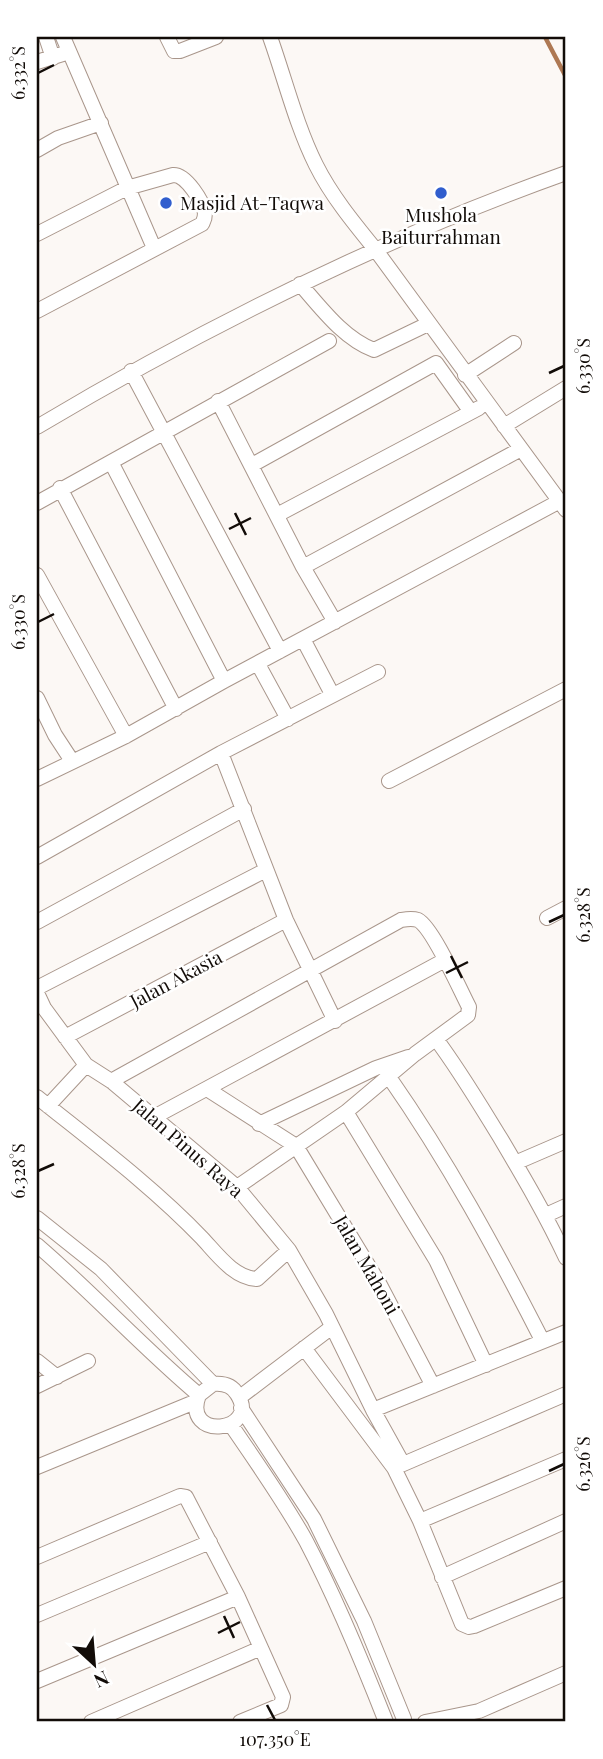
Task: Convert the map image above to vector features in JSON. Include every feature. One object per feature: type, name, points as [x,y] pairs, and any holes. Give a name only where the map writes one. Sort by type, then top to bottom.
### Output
[{"type":"street","points":[[46,37],[53,58]]},
{"type":"street","points":[[63,37],[154,248]]},
{"type":"street","points":[[167,37],[174,51],[180,51],[216,37]]},
{"type":"street","points":[[37,779],[126,736],[280,650],[563,506],[345,213],[308,148],[270,37]]},
{"type":"street","points":[[37,62],[69,52]]},
{"type":"street","points":[[37,144],[101,123]]},
{"type":"street","points":[[37,150],[58,138]]},
{"type":"street","points":[[37,428],[131,371],[300,284],[374,249],[566,173]]},
{"type":"street","points":[[37,234],[127,188],[180,174],[204,211],[205,218],[202,224],[37,311]]},
{"type":"street","points":[[300,284],[351,337],[374,350],[428,324]]},
{"type":"street","points":[[37,503],[329,341]]},
{"type":"street","points":[[465,375],[514,343]]},
{"type":"street","points":[[252,465],[436,363],[471,412]]},
{"type":"street","points":[[131,371],[280,650]]},
{"type":"street","points":[[504,426],[566,388]]},
{"type":"street","points":[[218,401],[303,567],[335,622]]},
{"type":"street","points":[[277,515],[486,404]]},
{"type":"street","points":[[303,567],[521,449]]},
{"type":"street","points":[[111,462],[224,681]]},
{"type":"street","points":[[60,488],[176,709]]},
{"type":"street","points":[[37,575],[126,736]]},
{"type":"street","points":[[303,639],[332,694]]},
{"type":"street","points":[[258,664],[288,719]]},
{"type":"street","points":[[37,857],[221,753],[378,672]]},
{"type":"street","points":[[389,781],[566,690]]},
{"type":"street","points":[[37,698],[55,735],[72,761]]},
{"type":"street","points":[[37,727],[55,735]]},
{"type":"street","points":[[221,753],[286,920],[335,1021]]},
{"type":"street","points":[[37,922],[244,809]]},
{"type":"street","points":[[37,990],[266,870]]},
{"type":"street","points":[[547,918],[566,908]]},
{"type":"street","points":[[111,1081],[401,920],[412,918],[421,921],[469,1007],[468,1015],[415,1054],[346,1112],[237,1187]]},
{"type":"street","name":"Jalan Akasia","points":[[65,1037],[286,920]]},
{"type":"street","points":[[154,1117],[445,960]]},
{"type":"street","name":"Jalan Pinus Raya","points":[[37,990],[44,1008],[86,1065],[111,1081],[237,1187],[289,1250],[332,1327],[398,1466]]},
{"type":"street","points":[[436,1039],[461,1073],[546,1215],[566,1258]]},
{"type":"street","points":[[259,1124],[376,1068],[415,1054]]},
{"type":"street","points":[[86,1065],[42,1101],[178,1214],[245,1279],[257,1279],[289,1250]]},
{"type":"street","points":[[389,1077],[413,1111],[477,1218],[542,1340]]},
{"type":"street","points":[[207,1089],[296,1146]]},
{"type":"street","points":[[346,1112],[436,1260],[486,1365]]},
{"type":"street","points":[[515,1163],[566,1141]]},
{"type":"street","name":"Jalan Mahoni","points":[[296,1146],[380,1285],[433,1386]]},
{"type":"street","points":[[546,1215],[566,1206]]},
{"type":"street","points":[[37,1218],[102,1269],[213,1384],[226,1385],[234,1390],[314,1519],[342,1575],[364,1621],[386,1678],[398,1721]]},
{"type":"street","points":[[37,1245],[198,1398]]},
{"type":"street","points":[[198,1398],[197,1412],[202,1421],[211,1427],[231,1425],[238,1418],[240,1403],[332,1327]]},
{"type":"street","points":[[373,1410],[566,1332]]},
{"type":"street","points":[[304,1348],[398,1466],[462,1624],[469,1627],[566,1588]]},
{"type":"street","points":[[37,1361],[58,1377]]},
{"type":"street","points":[[37,1386],[88,1361]]},
{"type":"street","points":[[37,1467],[198,1398],[213,1384]]},
{"type":"street","points":[[398,1466],[566,1394]]},
{"type":"street","points":[[231,1425],[306,1540],[348,1627],[371,1684],[398,1721]]},
{"type":"street","points":[[420,1521],[566,1459]]},
{"type":"street","points":[[265,1476],[280,1465]]},
{"type":"street","points":[[37,1557],[180,1496],[186,1497],[237,1597],[284,1700],[277,1707],[240,1722]]},
{"type":"street","points":[[442,1577],[566,1521]]},
{"type":"street","points":[[306,1540],[321,1534]]},
{"type":"street","points":[[37,1615],[210,1542]]},
{"type":"street","points":[[327,1582],[342,1575]]},
{"type":"street","points":[[37,1681],[237,1597]]},
{"type":"street","points":[[348,1627],[364,1621]]},
{"type":"street","points":[[91,1722],[261,1648]]},
{"type":"street","points":[[425,1722],[481,1716],[566,1673]]},
{"type":"street","points":[[371,1684],[386,1678]]},
{"type":"waterway","points":[[545,37],[566,77]]},
{"type":"place","name":"Mushola Baiturrahman","points":[[441,193]]},
{"type":"place","name":"Masjid At-Taqwa","points":[[166,203]]}]
